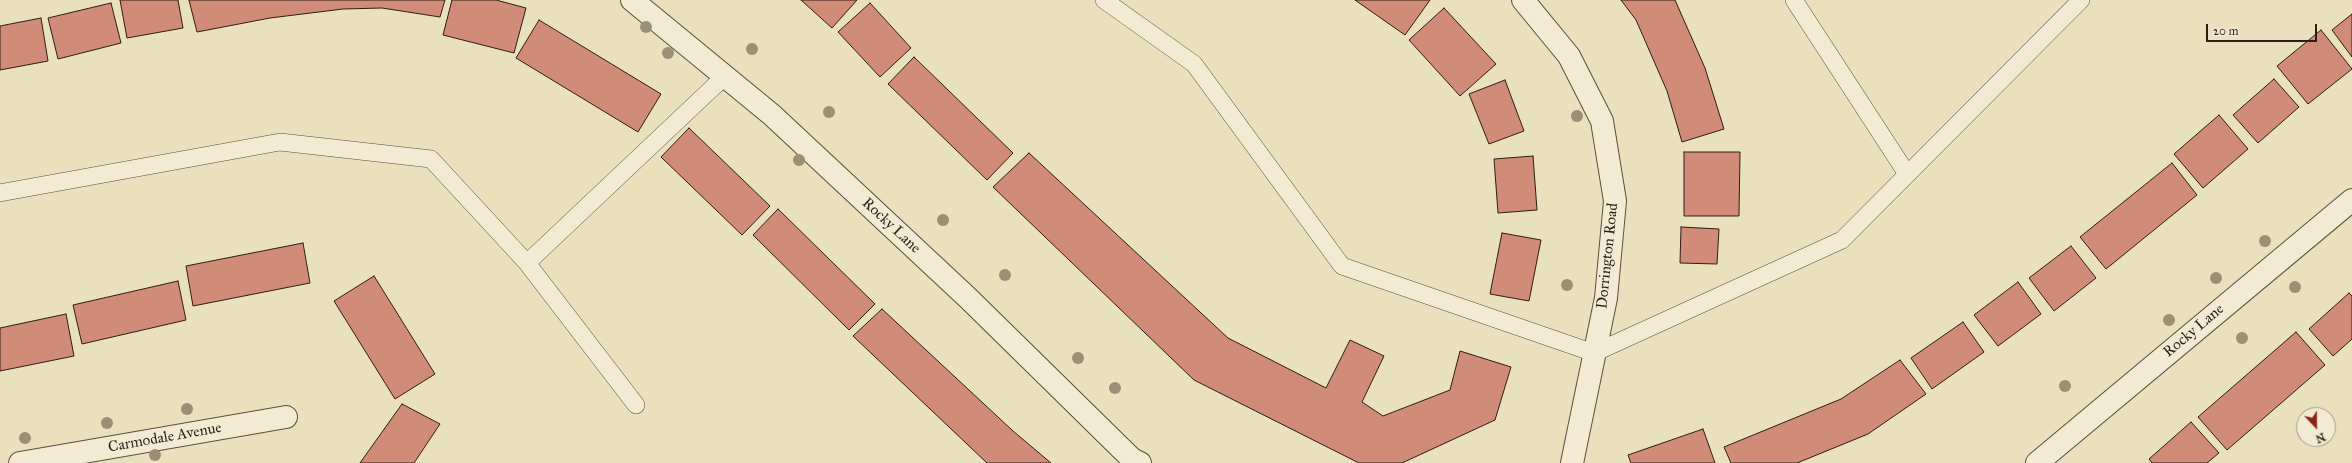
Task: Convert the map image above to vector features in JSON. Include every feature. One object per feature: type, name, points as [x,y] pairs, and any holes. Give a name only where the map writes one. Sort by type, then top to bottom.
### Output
[{"type":"street","name":"Rocky Lane","points":[[632,0],[784,126],[968,298],[1132,458],[1140,463]]},
{"type":"street","name":"Dorrington Road","points":[[1523,0],[1569,56],[1602,121],[1615,201],[1606,298],[1572,463]]},
{"type":"street","name":"Rocky Lane","points":[[2036,463],[2352,200]]},
{"type":"street","name":"Carmodale Avenue","points":[[20,463],[286,417]]},
{"type":"lane","points":[[1104,0],[1194,64],[1342,266],[1594,353],[1842,240],[2081,0]]},
{"type":"lane","points":[[1794,0],[1907,174]]},
{"type":"lane","points":[[527,263],[725,76]]},
{"type":"lane","points":[[0,193],[280,142],[431,159],[527,263],[636,405]]},
{"type":"building","points":[[120,0],[178,0],[183,28],[127,38]]},
{"type":"building","points":[[189,0],[445,0],[440,17],[382,8],[343,9],[270,18],[197,32]]},
{"type":"building","points":[[452,0],[496,0],[526,8],[514,53],[443,35]]},
{"type":"building","points":[[801,0],[857,0],[832,28]]},
{"type":"building","points":[[1355,0],[1430,0],[1405,35]]},
{"type":"building","points":[[1621,0],[1675,0],[1705,68],[1724,129],[1682,142],[1667,91],[1636,20]]},
{"type":"building","points":[[111,3],[121,43],[58,59],[48,18]]},
{"type":"building","points":[[870,3],[911,48],[880,77],[838,32]]},
{"type":"building","points":[[1444,8],[1496,64],[1460,96],[1409,40]]},
{"type":"building","points":[[2352,14],[2352,57],[2332,30]]},
{"type":"building","points":[[41,18],[48,61],[0,70],[0,26]]},
{"type":"building","points":[[539,20],[661,94],[638,132],[516,58]]},
{"type":"building","points":[[2321,30],[2352,69],[2308,104],[2277,66]]},
{"type":"building","points":[[914,57],[1013,153],[987,180],[888,84]]},
{"type":"building","points":[[2274,79],[2299,107],[2258,143],[2233,115]]},
{"type":"building","points":[[1505,80],[1524,131],[1489,144],[1469,94]]},
{"type":"building","points":[[2219,115],[2248,149],[2203,188],[2174,154]]},
{"type":"building","points":[[689,128],[770,206],[742,235],[661,157]]},
{"type":"building","points":[[1684,152],[1740,152],[1739,216],[1684,216]]},
{"type":"building","points":[[1029,153],[1228,338],[1326,388],[1350,340],[1384,356],[1362,402],[1383,416],[1450,390],[1460,351],[1511,367],[1495,420],[1402,463],[1359,463],[1194,380],[993,187]]},
{"type":"building","points":[[1533,156],[1537,210],[1498,213],[1494,159]]},
{"type":"building","points":[[2172,163],[2197,195],[2106,269],[2080,237]]},
{"type":"building","points":[[778,209],[875,304],[849,330],[753,235]]},
{"type":"building","points":[[1681,227],[1719,229],[1717,264],[1680,263]]},
{"type":"building","points":[[1502,233],[1541,240],[1529,301],[1490,294]]},
{"type":"building","points":[[303,243],[310,283],[193,306],[186,266]]},
{"type":"building","points":[[2071,246],[2096,278],[2054,311],[2029,278]]},
{"type":"building","points":[[374,276],[435,374],[395,399],[334,301]]},
{"type":"building","points":[[178,281],[186,320],[82,344],[73,305]]},
{"type":"building","points":[[2018,282],[2041,314],[1998,346],[1974,315]]},
{"type":"building","points":[[2349,293],[2352,296],[2352,339],[2333,356],[2309,329]]},
{"type":"building","points":[[882,309],[1013,431],[1051,463],[987,463],[853,336]]},
{"type":"building","points":[[66,314],[74,356],[0,371],[0,328]]},
{"type":"building","points":[[1963,322],[1984,352],[1932,389],[1911,358]]},
{"type":"building","points":[[2296,332],[2325,365],[2227,450],[2198,417]]},
{"type":"building","points":[[1900,360],[1926,394],[1868,434],[1797,463],[1731,463],[1724,447],[1841,399]]},
{"type":"building","points":[[402,404],[440,424],[414,463],[360,463]]},
{"type":"building","points":[[2191,422],[2219,453],[2207,463],[2152,463],[2149,459]]},
{"type":"building","points":[[1703,429],[1715,463],[1631,463],[1628,455]]}]
